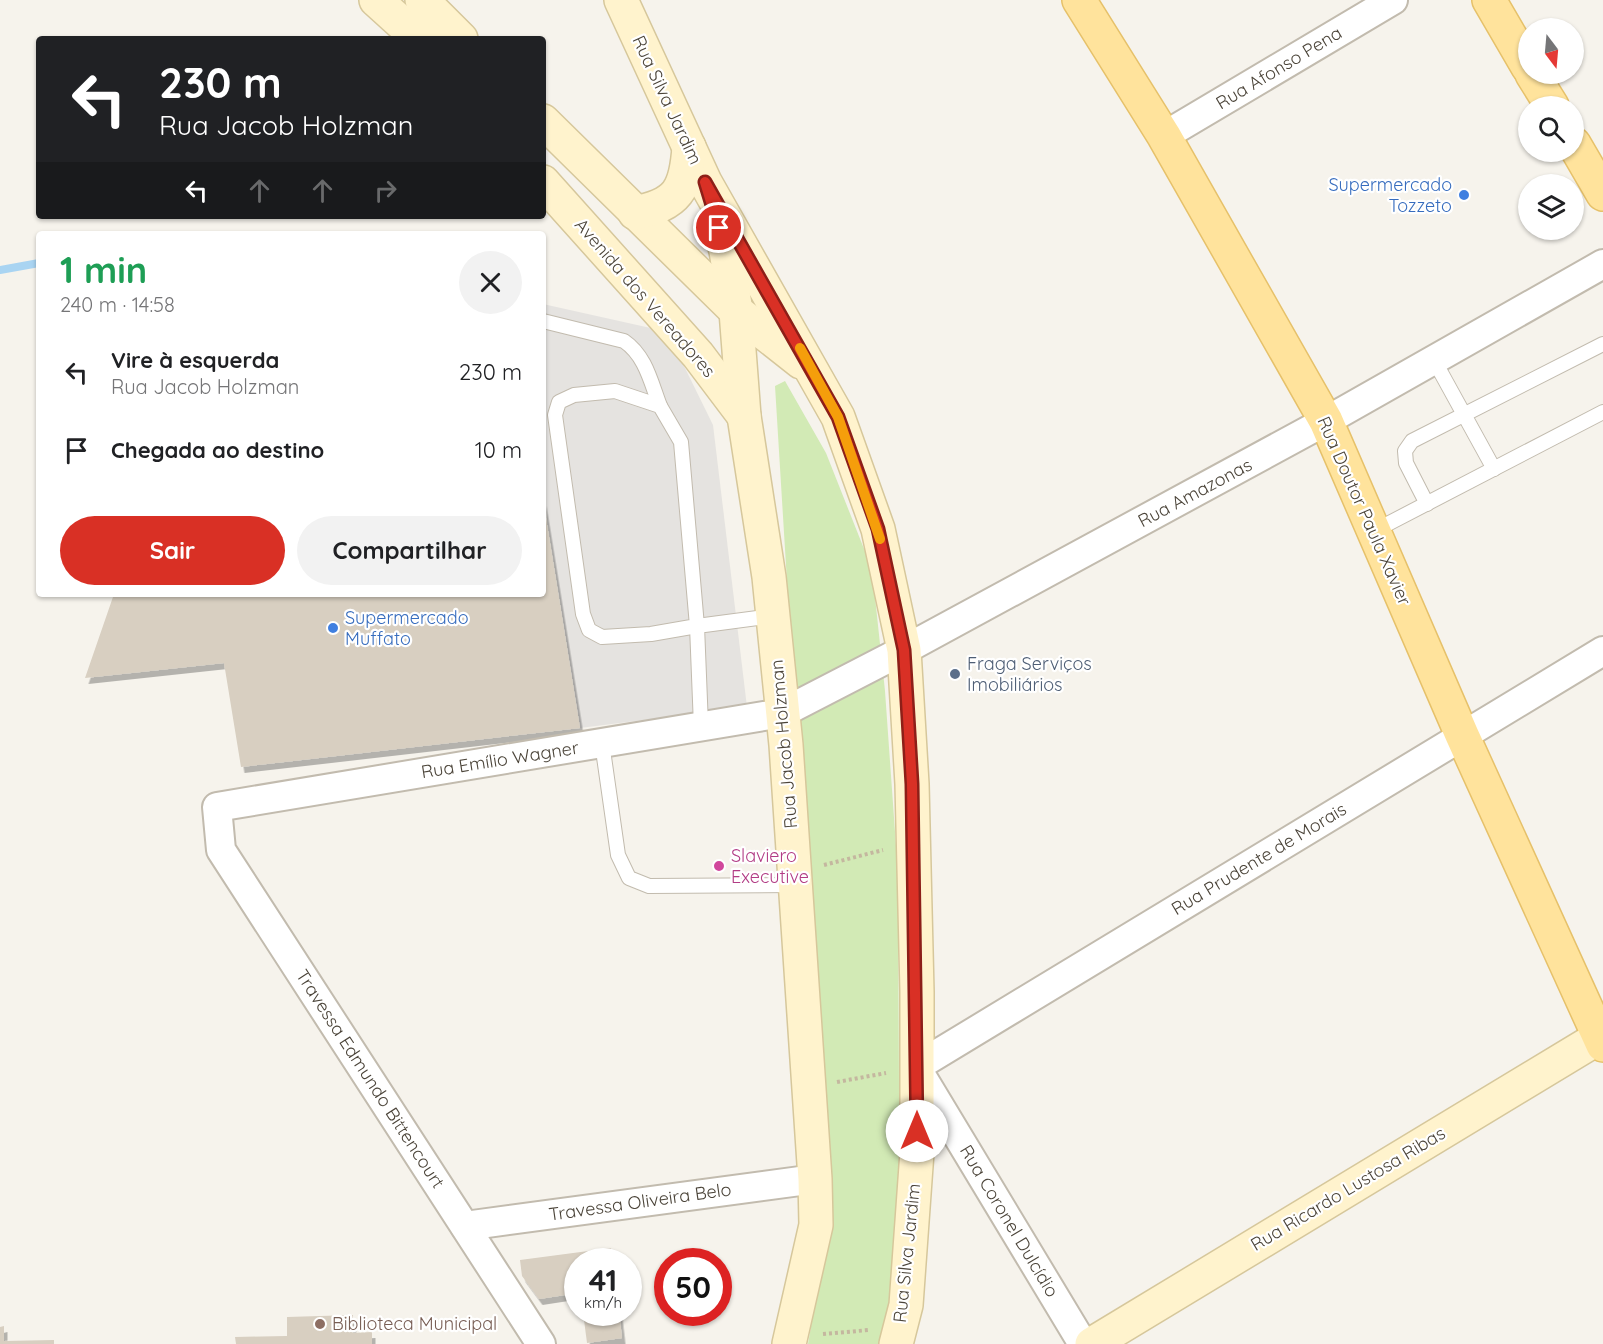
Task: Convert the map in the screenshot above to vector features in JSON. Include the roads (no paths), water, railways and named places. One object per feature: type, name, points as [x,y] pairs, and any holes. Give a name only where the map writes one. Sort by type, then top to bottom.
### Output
[{"type":"main road","points":[[376,0],[416,36]]},
{"type":"main road","points":[[422,0],[458,36]]},
{"type":"main road","name":"Rua Silva Jardim","points":[[621,0],[705,182],[838,417],[878,529],[904,650],[913,842],[917,1152],[906,1305],[898,1336]]},
{"type":"main road","name":"Rua Doutor Paula Xavier","points":[[1079,0],[1164,136],[1326,421],[1462,735],[1602,1039]]},
{"type":"main road","points":[[1489,0],[1518,50]]},
{"type":"main road","points":[[546,124],[736,311],[814,372]]},
{"type":"main road","points":[[635,213],[656,209],[669,202],[680,190],[687,172],[689,147]]},
{"type":"main road","points":[[1584,161],[1603,194]]},
{"type":"main road","name":"Rua Jacob Holzman","points":[[705,182],[726,250],[736,311],[744,416],[773,616],[795,879],[816,1225],[791,1340]]},
{"type":"main road","name":"Avenida dos Vereadores","points":[[546,185],[698,355],[744,416]]},
{"type":"main road","name":"Rua Ricardo Lustosa Ribas","points":[[1092,1344],[1602,1039]]},
{"type":"street","name":"Rua Afonso Pena","points":[[1164,136],[1393,0]]},
{"type":"street","name":"Rua Amazonas","points":[[782,713],[904,650],[1326,421],[1603,264]]},
{"type":"street","name":"Rua Prudente de Morais","points":[[916,1067],[1603,651]]},
{"type":"street","name":"Rua Emílio Wagner","points":[[217,807],[782,713]]},
{"type":"street","name":"Travessa Edmundo Bittencourt","points":[[217,807],[221,850],[541,1344]]},
{"type":"street","name":"Rua Coronel Dulcídio","points":[[916,1067],[1083,1344]]},
{"type":"street","name":"Travessa Oliveira Belo","points":[[465,1226],[815,1179]]},
{"type":"lane","points":[[546,322],[624,341],[634,348],[640,356],[660,406],[681,442],[697,626],[701,726]]},
{"type":"lane","points":[[1427,504],[1406,464],[1405,451],[1412,441],[1463,413],[1603,344]]},
{"type":"lane","points":[[1434,360],[1494,469]]},
{"type":"lane","points":[[660,406],[615,391],[574,394],[560,402],[555,415],[583,615],[589,630],[602,637],[651,634],[773,616]]},
{"type":"lane","points":[[1374,531],[1603,412]]},
{"type":"lane","points":[[602,743],[618,855],[629,878],[649,886],[795,879]]},
{"type":"waterway","points":[[0,270],[36,264]]},
{"type":"place","name":"Supermercado Tozzeto","points":[[1464,195]]},
{"type":"place","name":"Supermercado Muffato","points":[[333,628]]},
{"type":"place","name":"Fraga Serviços Imobiliários","points":[[955,674]]},
{"type":"place","name":"Slaviero Executive","points":[[719,866]]},
{"type":"place","name":"Biblioteca Municipal","points":[[320,1324]]}]
